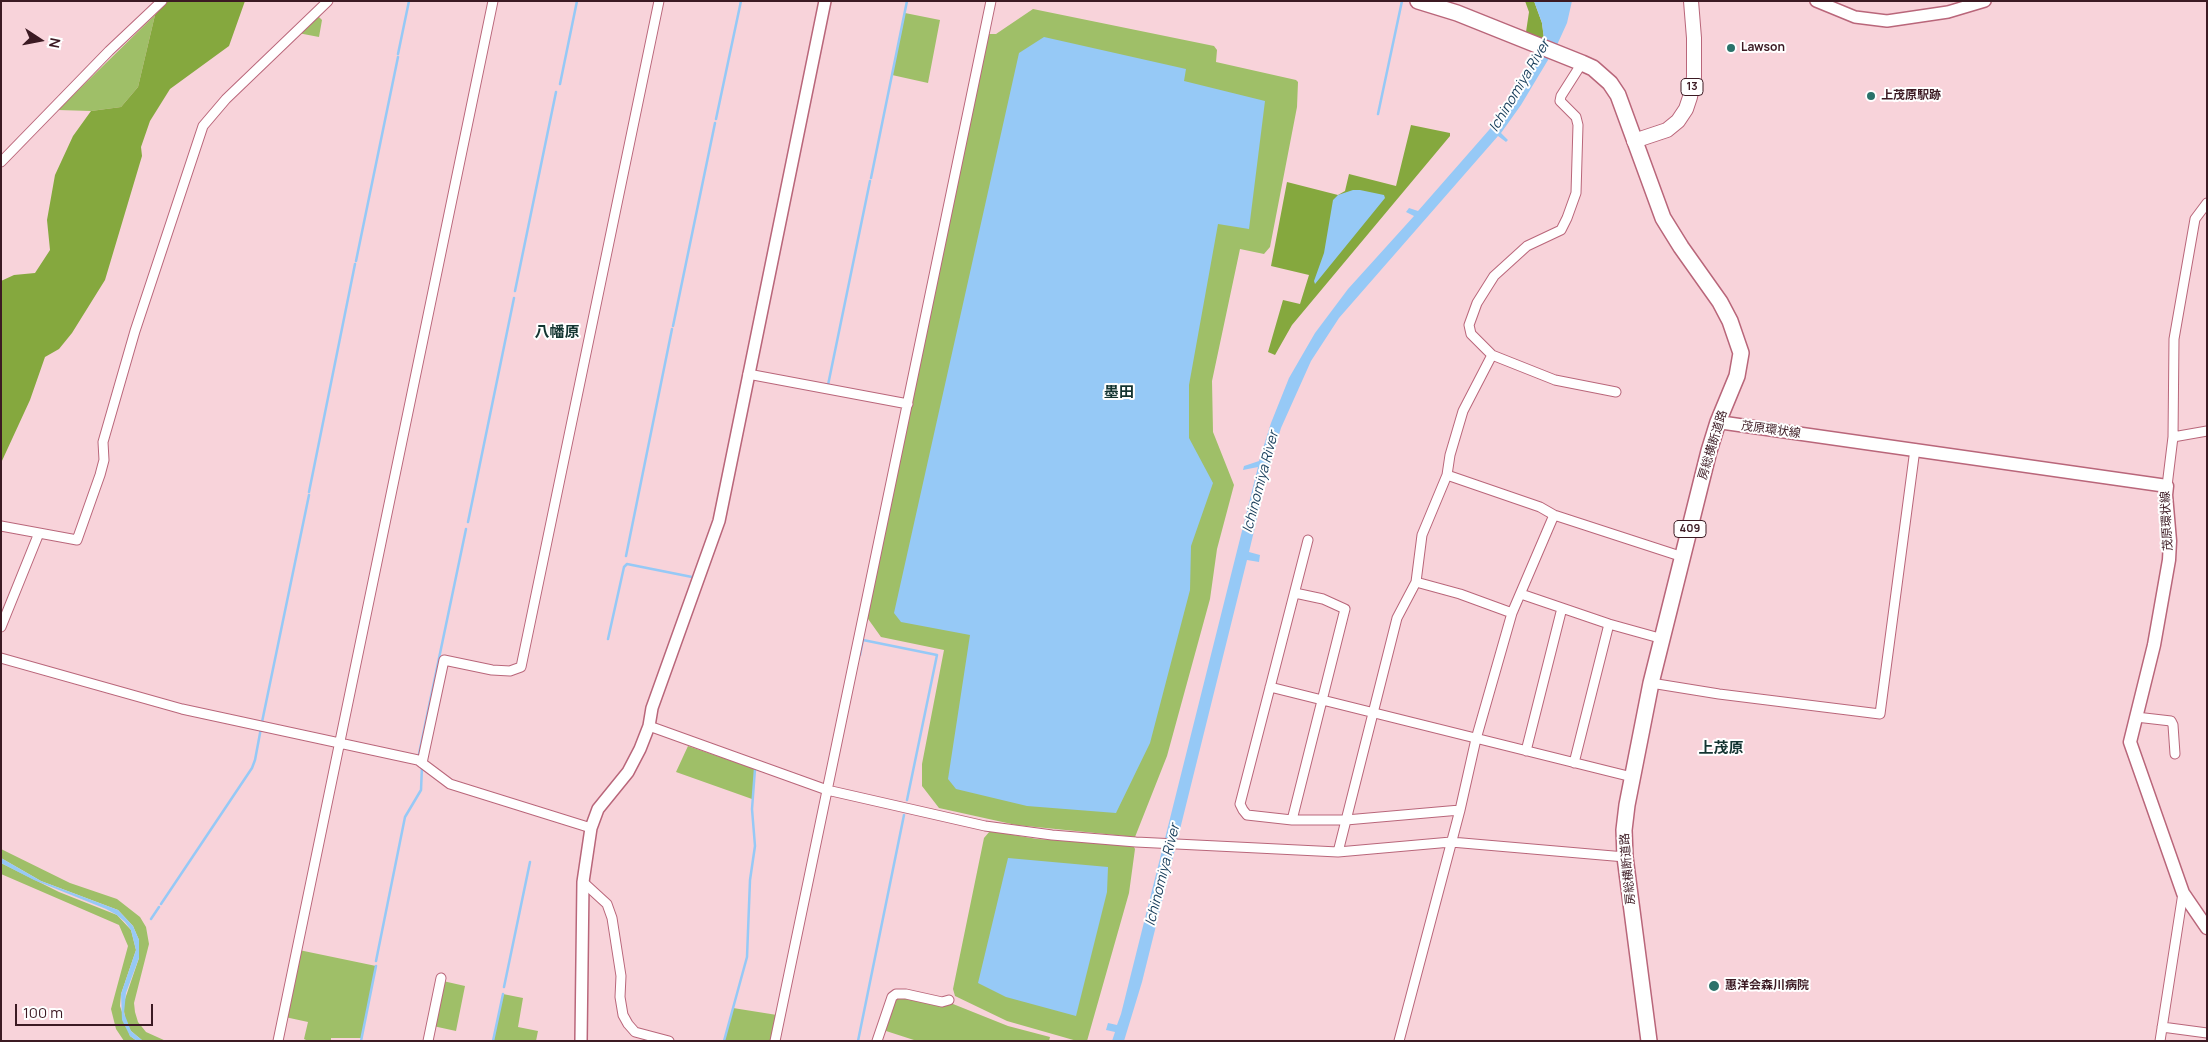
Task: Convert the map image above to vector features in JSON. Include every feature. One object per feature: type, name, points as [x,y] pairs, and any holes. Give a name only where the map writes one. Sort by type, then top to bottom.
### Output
[{"type":"highway","name":"房総横断道路","points":[[1418,1],[1457,12],[1582,63],[1593,68],[1610,83],[1618,95],[1664,218],[1681,247],[1720,302],[1741,352],[1737,376],[1718,422],[1650,683],[1632,776],[1624,830],[1625,857],[1649,1041]]},
{"type":"main road","name":"13","points":[[1634,142],[1667,130],[1678,121],[1686,109],[1694,77],[1694,38],[1691,1]]},
{"type":"main road","name":"茂原環状線","points":[[1718,422],[2167,486],[2170,541],[2169,560],[2154,645],[2130,747],[2183,893],[2207,928]]},
{"type":"street","points":[[1,162],[109,51],[162,1]]},
{"type":"street","points":[[1,526],[77,540],[100,475],[104,460],[103,442],[135,331],[203,126],[226,99],[328,1]]},
{"type":"street","points":[[278,1041],[493,1]]},
{"type":"street","points":[[422,763],[444,660],[492,670],[510,671],[521,667],[659,1]]},
{"type":"street","points":[[581,1041],[583,882],[590,828],[598,809],[628,772],[649,726],[652,708],[719,521],[825,1]]},
{"type":"street","points":[[775,1041],[991,1]]},
{"type":"street","points":[[1816,1],[1855,17],[1887,21],[1948,12],[1985,1]]},
{"type":"street","points":[[1582,63],[1561,96],[1560,101],[1576,117],[1578,125],[1576,193],[1561,230],[1527,246],[1494,276],[1477,302],[1469,325],[1470,334],[1492,355],[1555,380],[1616,392]]},
{"type":"street","points":[[2167,486],[2173,437],[2174,339],[2195,219],[2207,203]]},
{"type":"street","points":[[1338,852],[1397,618],[1416,582],[1422,535],[1447,475],[1450,455],[1463,411],[1492,355]]},
{"type":"street","points":[[748,374],[908,404]]},
{"type":"street","points":[[2173,437],[2207,431]]},
{"type":"street","points":[[1650,683],[1719,694],[1880,714],[1915,449]]},
{"type":"street","points":[[1447,475],[1540,507],[1554,515],[1684,557]]},
{"type":"street","points":[[1399,1041],[1452,842],[1476,739],[1512,613],[1554,515]]},
{"type":"street","points":[[1,627],[39,532]]},
{"type":"street","points":[[1308,540],[1240,804],[1247,815],[1292,820],[1346,820],[1460,810]]},
{"type":"street","points":[[1416,582],[1460,594],[1512,613]]},
{"type":"street","points":[[1292,820],[1345,608],[1323,599],[1295,593]]},
{"type":"street","points":[[1521,594],[1609,624],[1663,639]]},
{"type":"street","points":[[1526,751],[1562,608]]},
{"type":"street","points":[[1574,763],[1609,624]]},
{"type":"street","points":[[1,658],[182,709],[418,760],[450,784],[590,828]]},
{"type":"street","points":[[1270,687],[1632,776]]},
{"type":"street","points":[[2136,717],[2171,721],[2173,725],[2175,754]]},
{"type":"street","points":[[649,726],[827,790],[985,826],[1052,835],[1136,842],[1338,852],[1452,842],[1625,857]]},
{"type":"street","points":[[583,882],[607,904],[612,918],[620,976],[620,997],[628,1024],[635,1032],[669,1041]]},
{"type":"street","points":[[2160,1041],[2183,893]]},
{"type":"street","points":[[428,1041],[442,978]]},
{"type":"street","points":[[877,1041],[892,997],[896,994],[906,994],[942,1002],[949,1000]]},
{"type":"street","points":[[2162,1027],[2207,1033]]},
{"type":"green space","points":[[167,1],[245,1],[229,46],[170,89],[150,121],[141,147],[142,156],[105,280],[72,333],[59,349],[45,357],[30,400],[1,463],[1,281],[14,275],[35,273],[50,250],[47,220],[55,175],[73,136],[91,111],[121,107],[138,87],[155,15]]},
{"type":"green space","points":[[1525,1],[1534,1],[1542,23],[1544,39],[1526,32],[1529,12]]},
{"type":"green space","points":[[1033,9],[1214,46],[1217,50],[1216,62],[1298,82],[1297,107],[1270,247],[1264,254],[1240,249],[1212,381],[1213,432],[1234,485],[1217,549],[1210,599],[1167,756],[1135,837],[1016,825],[939,808],[922,786],[922,764],[944,650],[881,637],[866,616],[987,34],[996,34]]},
{"type":"green space","points":[[905,13],[940,20],[928,83],[892,75]]},
{"type":"green space","points":[[155,15],[138,87],[121,107],[91,111],[58,110]]},
{"type":"green space","points":[[318,16],[322,20],[319,37],[298,33]]},
{"type":"green space","points":[[1411,125],[1450,133],[1450,136],[1292,325],[1275,355],[1268,352],[1283,300],[1300,304],[1309,275],[1271,266],[1287,182],[1338,195],[1345,191],[1349,174],[1396,186]]},
{"type":"green space","points":[[688,746],[755,769],[752,799],[676,772]]},
{"type":"green space","points":[[990,831],[1037,839],[1133,845],[1135,849],[1129,893],[1087,1041],[1077,1041],[1007,1021],[955,996],[953,989],[984,838]]},
{"type":"green space","points":[[1,849],[70,883],[117,899],[140,917],[146,927],[149,944],[134,1003],[135,1012],[138,1022],[146,1032],[166,1041],[143,1041],[131,1031],[126,1023],[123,1005],[139,958],[139,940],[133,926],[118,910],[41,881],[1,858]]},
{"type":"green space","points":[[1,863],[59,892],[117,915],[131,930],[136,950],[121,994],[120,1006],[130,1036],[137,1041],[124,1041],[116,1029],[111,1009],[128,946],[119,925],[1,874]]},
{"type":"green space","points":[[299,950],[376,966],[361,1038],[331,1038],[331,1041],[308,1041],[304,1039],[308,1022],[285,1017]]},
{"type":"green space","points":[[443,981],[465,986],[456,1031],[433,1026]]},
{"type":"green space","points":[[503,994],[523,998],[518,1027],[538,1031],[536,1041],[493,1041]]},
{"type":"green space","points":[[896,996],[953,1004],[1008,1026],[1050,1037],[1049,1041],[917,1041],[883,1030]]},
{"type":"green space","points":[[733,1008],[777,1015],[773,1041],[724,1041]]},
{"type":"water","name":"Ichinomiya River","points":[[1534,1],[1572,1],[1567,23],[1557,45],[1521,105],[1501,133],[1508,140],[1506,142],[1498,136],[1339,318],[1311,361],[1281,428],[1270,464],[1249,552],[1260,555],[1259,562],[1247,560],[1142,982],[1124,1041],[1112,1041],[1115,1032],[1106,1030],[1108,1023],[1117,1025],[1121,1014],[1258,467],[1243,470],[1244,466],[1259,461],[1271,423],[1289,378],[1315,333],[1348,289],[1414,216],[1406,212],[1409,208],[1418,211],[1489,130],[1512,98],[1544,39],[1542,23]]},
{"type":"water","points":[[1044,37],[1186,69],[1184,81],[1265,101],[1249,229],[1218,224],[1189,385],[1189,438],[1213,483],[1191,546],[1190,590],[1150,743],[1116,813],[1027,806],[956,789],[948,779],[970,635],[901,622],[894,613],[1019,53]]},
{"type":"water","points":[[1353,190],[1384,195],[1385,198],[1315,284],[1314,281],[1324,253],[1333,200],[1338,195]]},
{"type":"water","points":[[1,858],[41,881],[118,910],[133,926],[139,940],[139,958],[126,993],[124,1013],[131,1031],[143,1041],[137,1041],[130,1036],[122,1020],[121,994],[136,950],[131,930],[125,922],[106,909],[34,880],[1,863]]},
{"type":"water","points":[[1008,858],[1108,867],[1107,892],[1076,1016],[1006,997],[978,983]]},
{"type":"waterway","points":[[398,54],[409,1]]},
{"type":"waterway","points":[[560,84],[577,1]]},
{"type":"waterway","points":[[716,119],[741,1]]},
{"type":"waterway","points":[[871,178],[907,1]]},
{"type":"waterway","points":[[1378,114],[1402,1]]},
{"type":"waterway","points":[[356,261],[398,57]]},
{"type":"waterway","points":[[515,291],[556,92]]},
{"type":"waterway","points":[[673,326],[715,123]]},
{"type":"waterway","points":[[828,385],[870,181]]},
{"type":"waterway","points":[[309,492],[355,264]]},
{"type":"waterway","points":[[468,522],[514,298]]},
{"type":"waterway","points":[[626,556],[672,329]]},
{"type":"waterway","points":[[262,722],[309,495]]},
{"type":"waterway","points":[[419,754],[466,529]]},
{"type":"waterway","points":[[608,639],[624,567],[627,564],[692,577]]},
{"type":"waterway","points":[[860,655],[863,640],[937,655],[907,800]]},
{"type":"waterway","points":[[161,904],[252,768],[261,728]]},
{"type":"waterway","points":[[376,961],[405,817],[421,790],[422,766]]},
{"type":"waterway","points":[[724,1041],[747,957],[750,880],[755,846],[752,809],[755,769]]},
{"type":"waterway","points":[[858,1041],[904,815]]},
{"type":"waterway","points":[[504,987],[530,862]]},
{"type":"waterway","points":[[151,919],[159,907]]},
{"type":"waterway","points":[[361,1041],[376,966]]},
{"type":"waterway","points":[[493,1041],[503,994]]},
{"type":"place","name":"Lawson","points":[[1731,48]]},
{"type":"place","name":"上茂原駅跡","points":[[1871,96]]},
{"type":"place","name":"惠洋会森川病院","points":[[1714,986]]},
{"type":"district","name":"八幡原","points":[[557,333]]},
{"type":"district","name":"墨田","points":[[1119,393]]},
{"type":"district","name":"上茂原","points":[[1721,749]]}]
